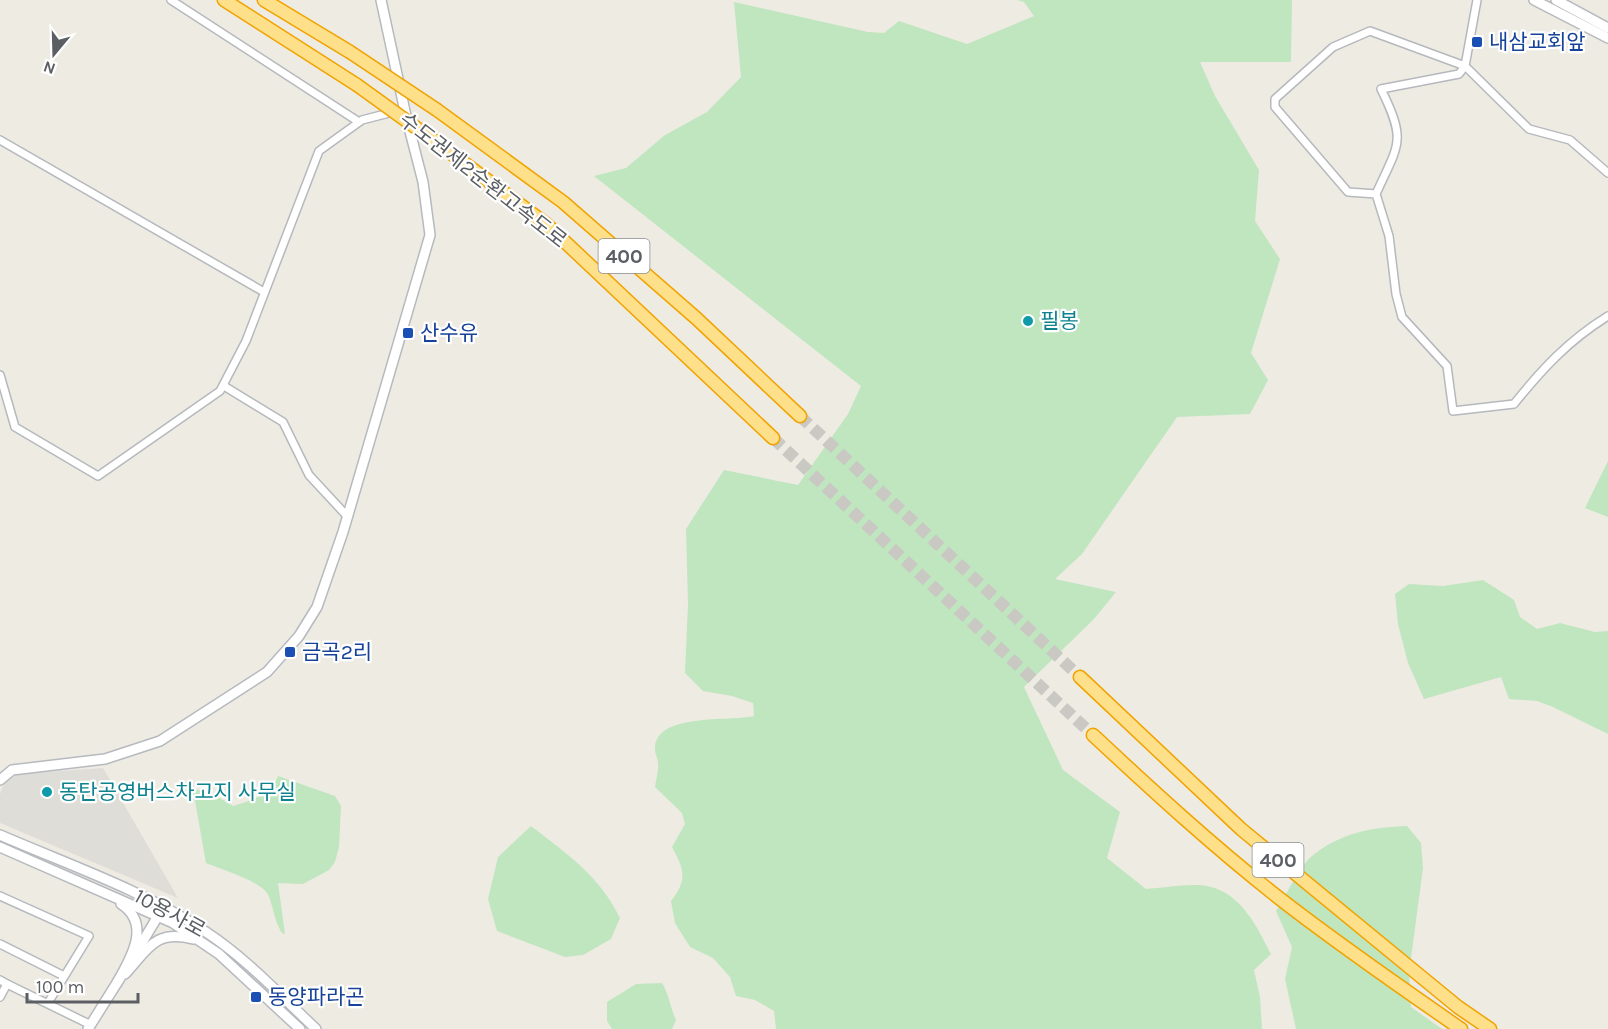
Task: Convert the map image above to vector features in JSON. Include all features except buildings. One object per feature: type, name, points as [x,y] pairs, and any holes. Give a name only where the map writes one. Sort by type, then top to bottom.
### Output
[{"type":"highway","name":"수도권제2순환고속도로","points":[[224,0],[357,85],[546,224],[774,438]]},
{"type":"highway","name":"수도권제2순환고속도로","points":[[264,0],[350,52],[437,110],[563,202],[696,318],[800,416]]},
{"type":"highway","name":"400","points":[[1080,677],[1241,829],[1449,1000],[1490,1029]]},
{"type":"highway","name":"400","points":[[1093,735],[1187,821],[1279,898],[1358,958],[1461,1029]]},
{"type":"street","points":[[171,0],[359,122]]},
{"type":"street","points":[[0,780],[12,770],[105,759],[150,746],[267,672],[299,636],[317,607],[347,516],[430,235],[423,182],[404,109],[381,0]]},
{"type":"street","points":[[1477,0],[1465,66],[1459,74],[1381,89],[1397,122],[1398,141],[1376,194],[1389,236],[1396,294],[1402,317],[1447,366],[1452,411],[1514,404],[1547,363],[1580,333],[1608,316]]},
{"type":"street","points":[[1534,0],[1608,38]]},
{"type":"street","points":[[1556,0],[1608,28]]},
{"type":"street","points":[[1376,194],[1348,192],[1275,106],[1275,99],[1333,47],[1370,32],[1465,66],[1529,129],[1570,140],[1608,173]]},
{"type":"street","points":[[0,375],[15,427],[98,476],[220,392],[246,341],[319,151],[359,122],[404,109]]},
{"type":"street","points":[[0,140],[264,292]]},
{"type":"street","points":[[224,386],[283,422],[309,475],[347,516]]},
{"type":"street","name":"10용사로","points":[[0,835],[164,907],[235,953],[316,1029]]},
{"type":"street","name":"10용사로","points":[[0,847],[159,916],[204,943],[300,1029]]},
{"type":"street","points":[[63,874],[80,886],[120,904],[135,917],[139,930],[137,938],[117,983]]},
{"type":"street","points":[[0,896],[88,936],[48,1004]]},
{"type":"street","points":[[0,997],[4,982],[89,1027],[164,907]]},
{"type":"street","points":[[117,983],[158,939],[175,935],[204,943]]},
{"type":"street","points":[[0,944],[64,976]]},
{"type":"shaded area","points":[[103,768],[178,898],[0,823],[0,794],[4,783],[17,774]]},
{"type":"green space","points":[[1017,0],[1292,0],[1291,62],[1200,62],[1215,96],[1259,170],[1255,221],[1280,259],[1251,353],[1268,380],[1250,414],[1177,417],[1082,554],[1055,579],[1116,592],[1094,619],[1024,687],[1063,770],[1120,812],[1107,858],[1146,889],[1188,885],[1211,887],[1231,897],[1247,913],[1271,954],[1254,970],[1260,997],[1262,1029],[776,1029],[774,1011],[755,1000],[736,996],[730,977],[713,958],[690,947],[675,923],[671,901],[680,887],[682,874],[672,847],[685,824],[682,813],[655,787],[658,761],[655,749],[658,737],[667,729],[680,724],[754,716],[753,703],[732,696],[703,691],[685,673],[688,604],[686,529],[724,470],[798,485],[848,414],[861,386],[594,176],[626,168],[665,135],[707,112],[741,77],[734,2],[868,32],[884,33],[899,21],[967,44],[1034,16],[1024,2]]},
{"type":"green space","points":[[1608,461],[1608,517],[1585,508]]},
{"type":"green space","points":[[1483,580],[1514,600],[1520,617],[1537,629],[1560,623],[1595,632],[1608,631],[1608,734],[1537,701],[1509,699],[1501,677],[1424,699],[1408,663],[1398,624],[1395,594],[1409,584],[1443,586]]},
{"type":"green space","points":[[278,776],[335,796],[341,806],[339,847],[335,862],[329,870],[303,884],[278,883],[285,934],[279,928],[269,896],[262,888],[247,879],[206,863],[195,801],[188,792],[200,790],[233,806],[266,792]]},
{"type":"green space","points":[[531,826],[582,867],[612,903],[620,918],[611,939],[583,955],[565,957],[497,931],[488,899],[498,857]]},
{"type":"green space","points":[[1407,826],[1421,843],[1423,868],[1409,973],[1411,1007],[1442,1029],[1296,1029],[1285,979],[1292,947],[1276,911],[1302,868],[1322,849],[1356,833]]},
{"type":"green space","points":[[662,983],[676,1020],[672,1029],[612,1029],[607,1021],[607,1002],[636,984]]},
{"type":"tunnel","points":[[800,416],[1080,677]]},
{"type":"tunnel","points":[[773,438],[1093,735]]},
{"type":"place","name":"내삼교회앞","points":[[1477,42]]},
{"type":"place","name":"필봉","points":[[1028,321]]},
{"type":"place","name":"산수유","points":[[408,333]]},
{"type":"place","name":"금곡2리","points":[[290,652]]},
{"type":"place","name":"동탄공영버스차고지 사무실","points":[[47,792]]},
{"type":"place","name":"동양파라곤","points":[[256,997]]}]
